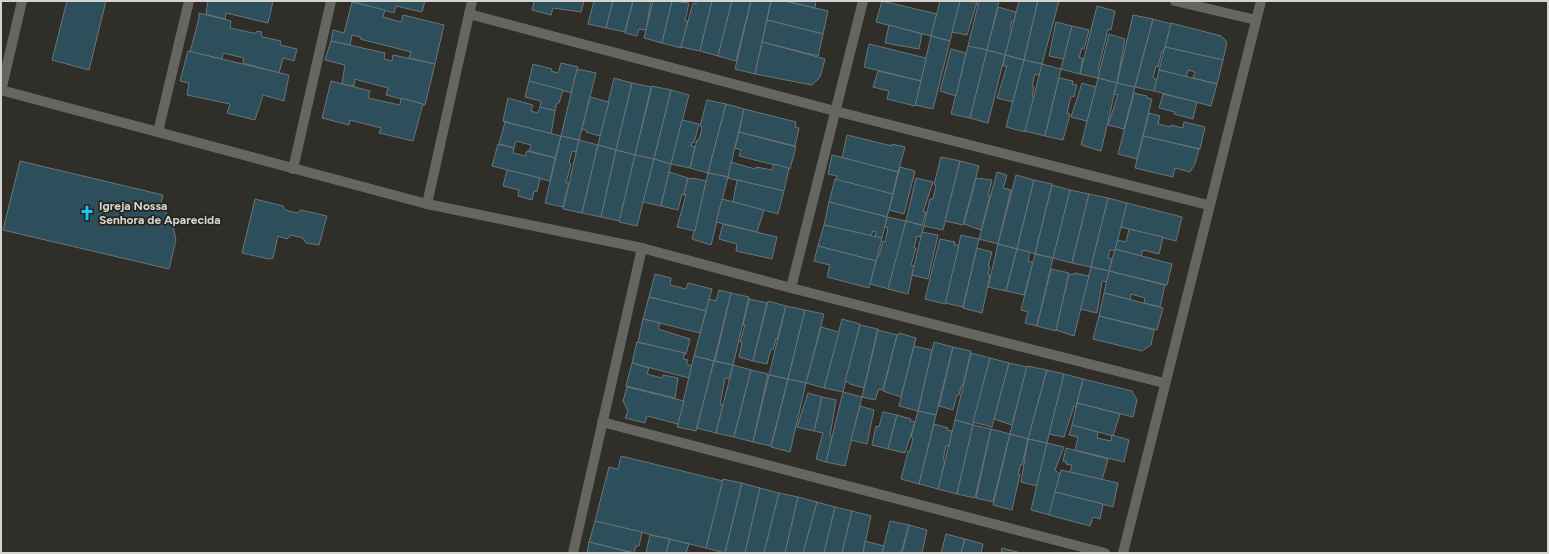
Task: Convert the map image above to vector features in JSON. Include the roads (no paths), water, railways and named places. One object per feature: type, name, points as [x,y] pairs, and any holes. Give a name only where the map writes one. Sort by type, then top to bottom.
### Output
[{"type":"street","points":[[22,1],[1,91],[427,204],[642,248],[791,288],[1164,383]]},
{"type":"street","points":[[158,132],[189,1]]},
{"type":"street","points":[[293,169],[331,1]]},
{"type":"street","points":[[427,204],[472,1]]},
{"type":"street","points":[[791,288],[863,1]]},
{"type":"street","points":[[1175,1],[1256,20]]},
{"type":"street","points":[[1123,553],[1208,205],[1261,1]]},
{"type":"street","points":[[469,14],[835,111],[1208,205]]},
{"type":"street","points":[[573,553],[642,248]]},
{"type":"street","points":[[602,422],[1105,553]]},
{"type":"place","name":"Igreja Nossa Senhora de Aparecida","points":[[87,213]]}]
